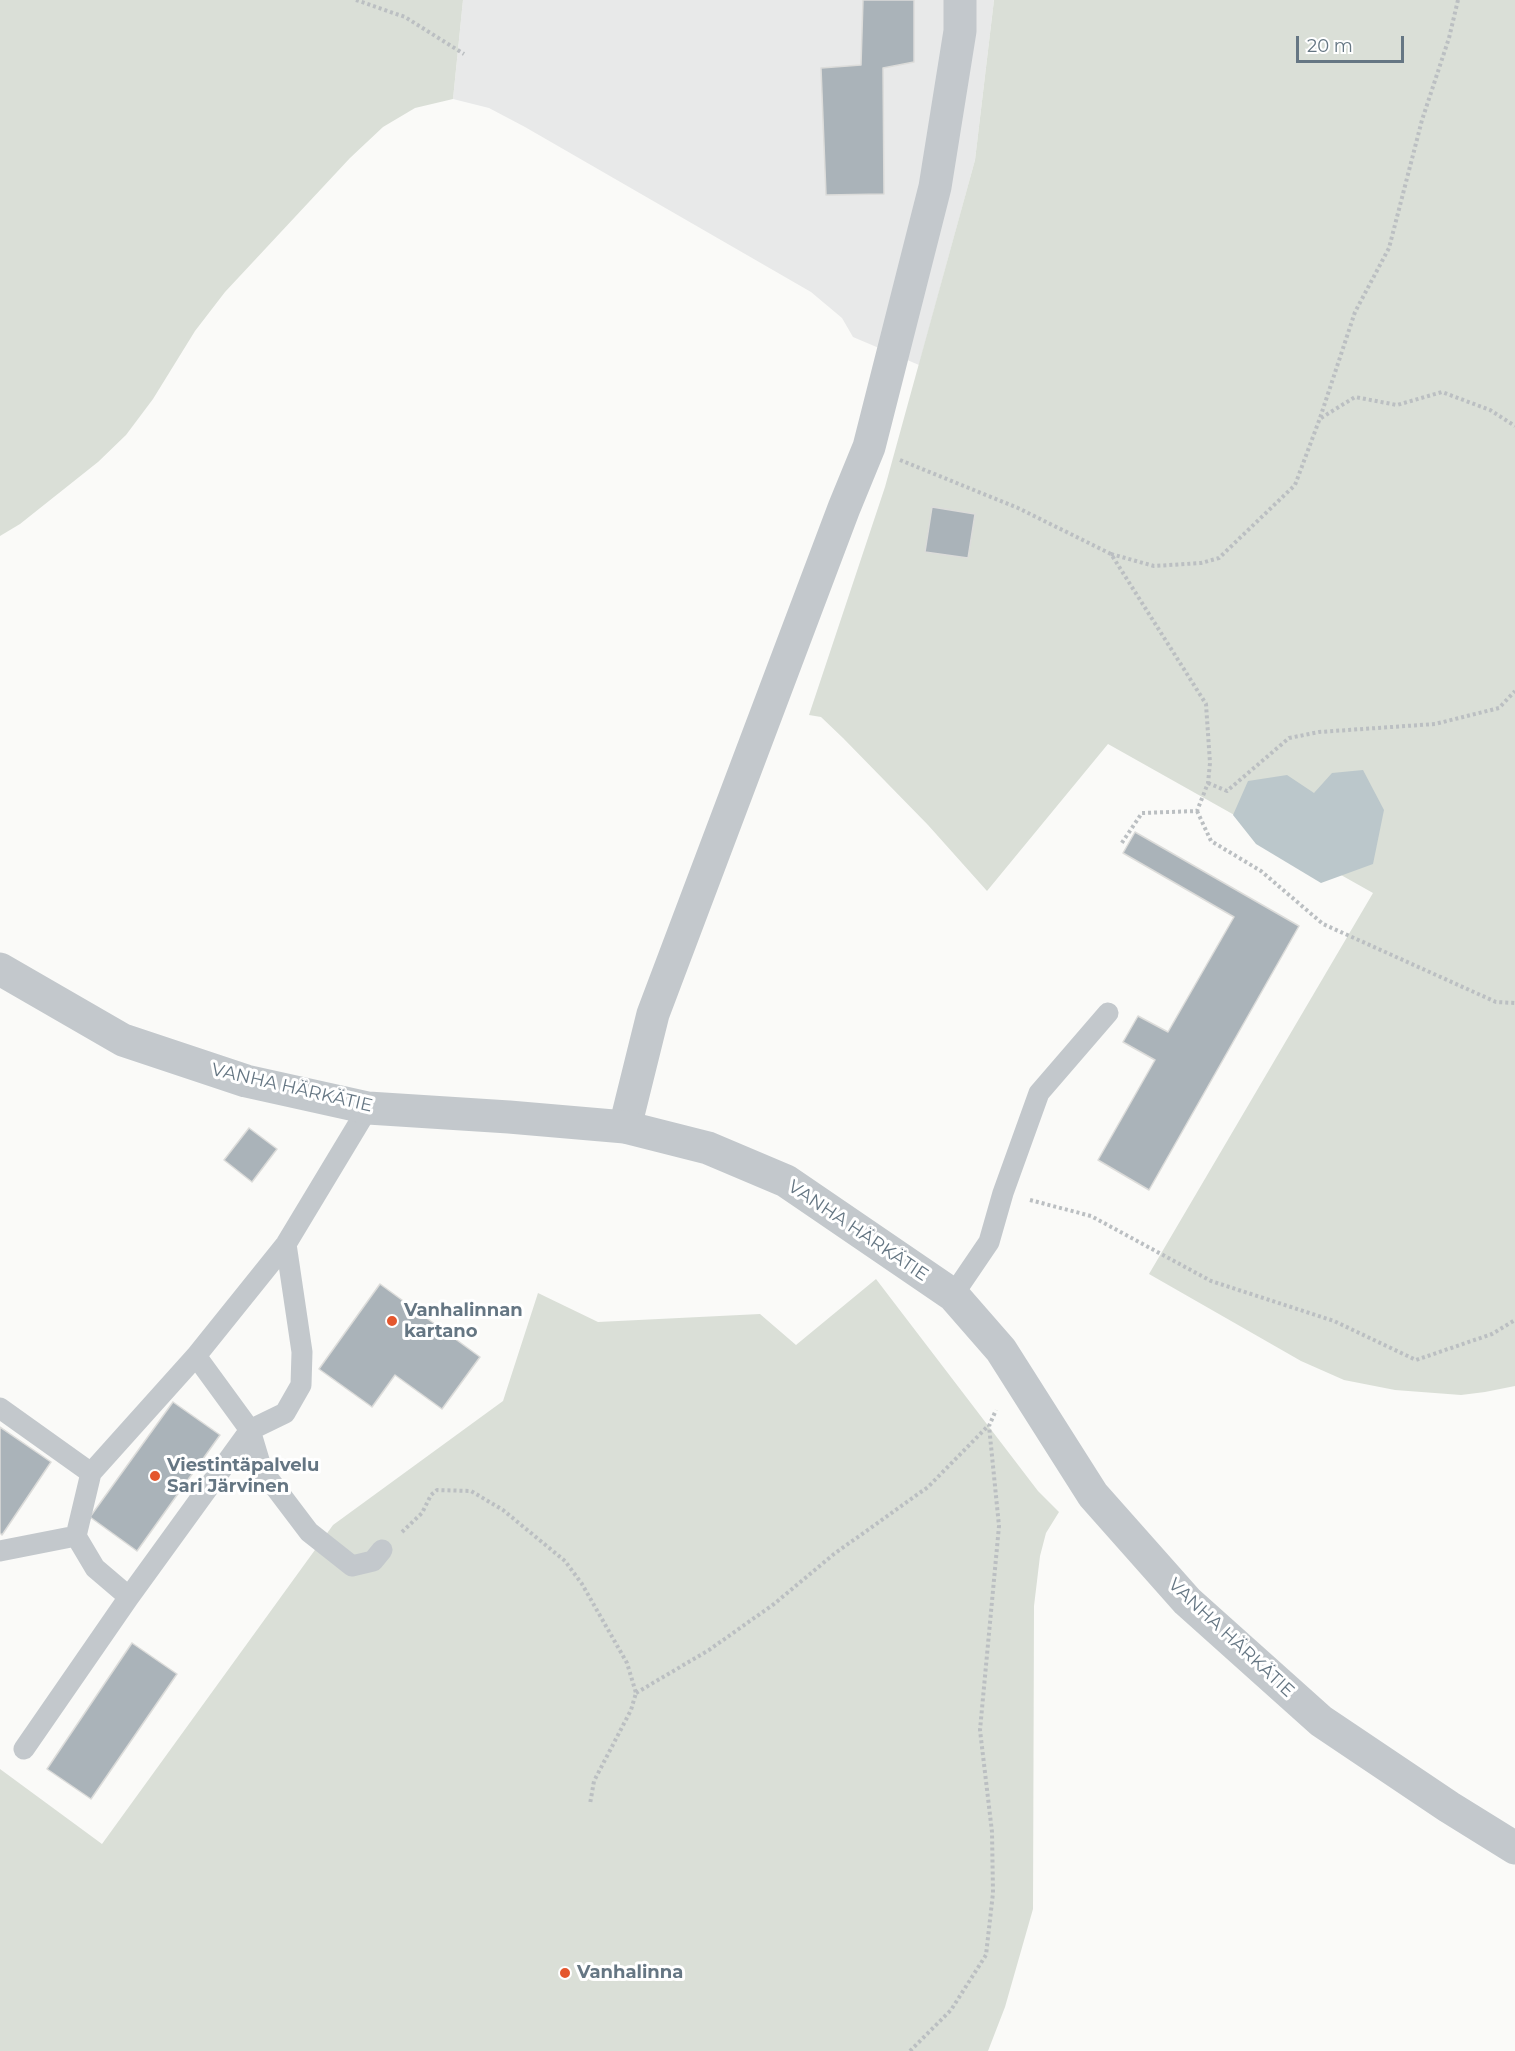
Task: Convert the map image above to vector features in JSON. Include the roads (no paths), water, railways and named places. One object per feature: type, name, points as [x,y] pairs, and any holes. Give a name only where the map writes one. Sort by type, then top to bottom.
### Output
[{"type":"street","points":[[625,1127],[653,1014],[869,447],[934,187],[960,32],[960,0]]},
{"type":"street","name":"VANHA HÄRKÄTIE","points":[[0,969],[123,1040],[246,1081],[368,1108],[625,1127],[708,1148],[786,1181],[953,1295],[1000,1350],[1093,1495],[1187,1600],[1321,1721],[1449,1807],[1515,1848]]},
{"type":"lane","points":[[953,1295],[989,1242],[1003,1193],[1039,1093],[1108,1013]]},
{"type":"lane","points":[[129,1597],[95,1568],[76,1536],[91,1473],[196,1356],[286,1244],[368,1108]]},
{"type":"lane","points":[[24,1749],[129,1597],[250,1430],[285,1413],[301,1385],[302,1352],[286,1244]]},
{"type":"lane","points":[[196,1356],[250,1430],[262,1470],[309,1532],[352,1566],[373,1561],[382,1550]]},
{"type":"lane","points":[[0,1408],[91,1473]]},
{"type":"lane","points":[[0,1551],[76,1536]]},
{"type":"place","name":"Vanhalinnan kartano","points":[[392,1321]]},
{"type":"place","name":"Viestintäpalvelu Sari Järvinen","points":[[155,1476]]},
{"type":"place","name":"Vanhalinna","points":[[565,1973]]}]
